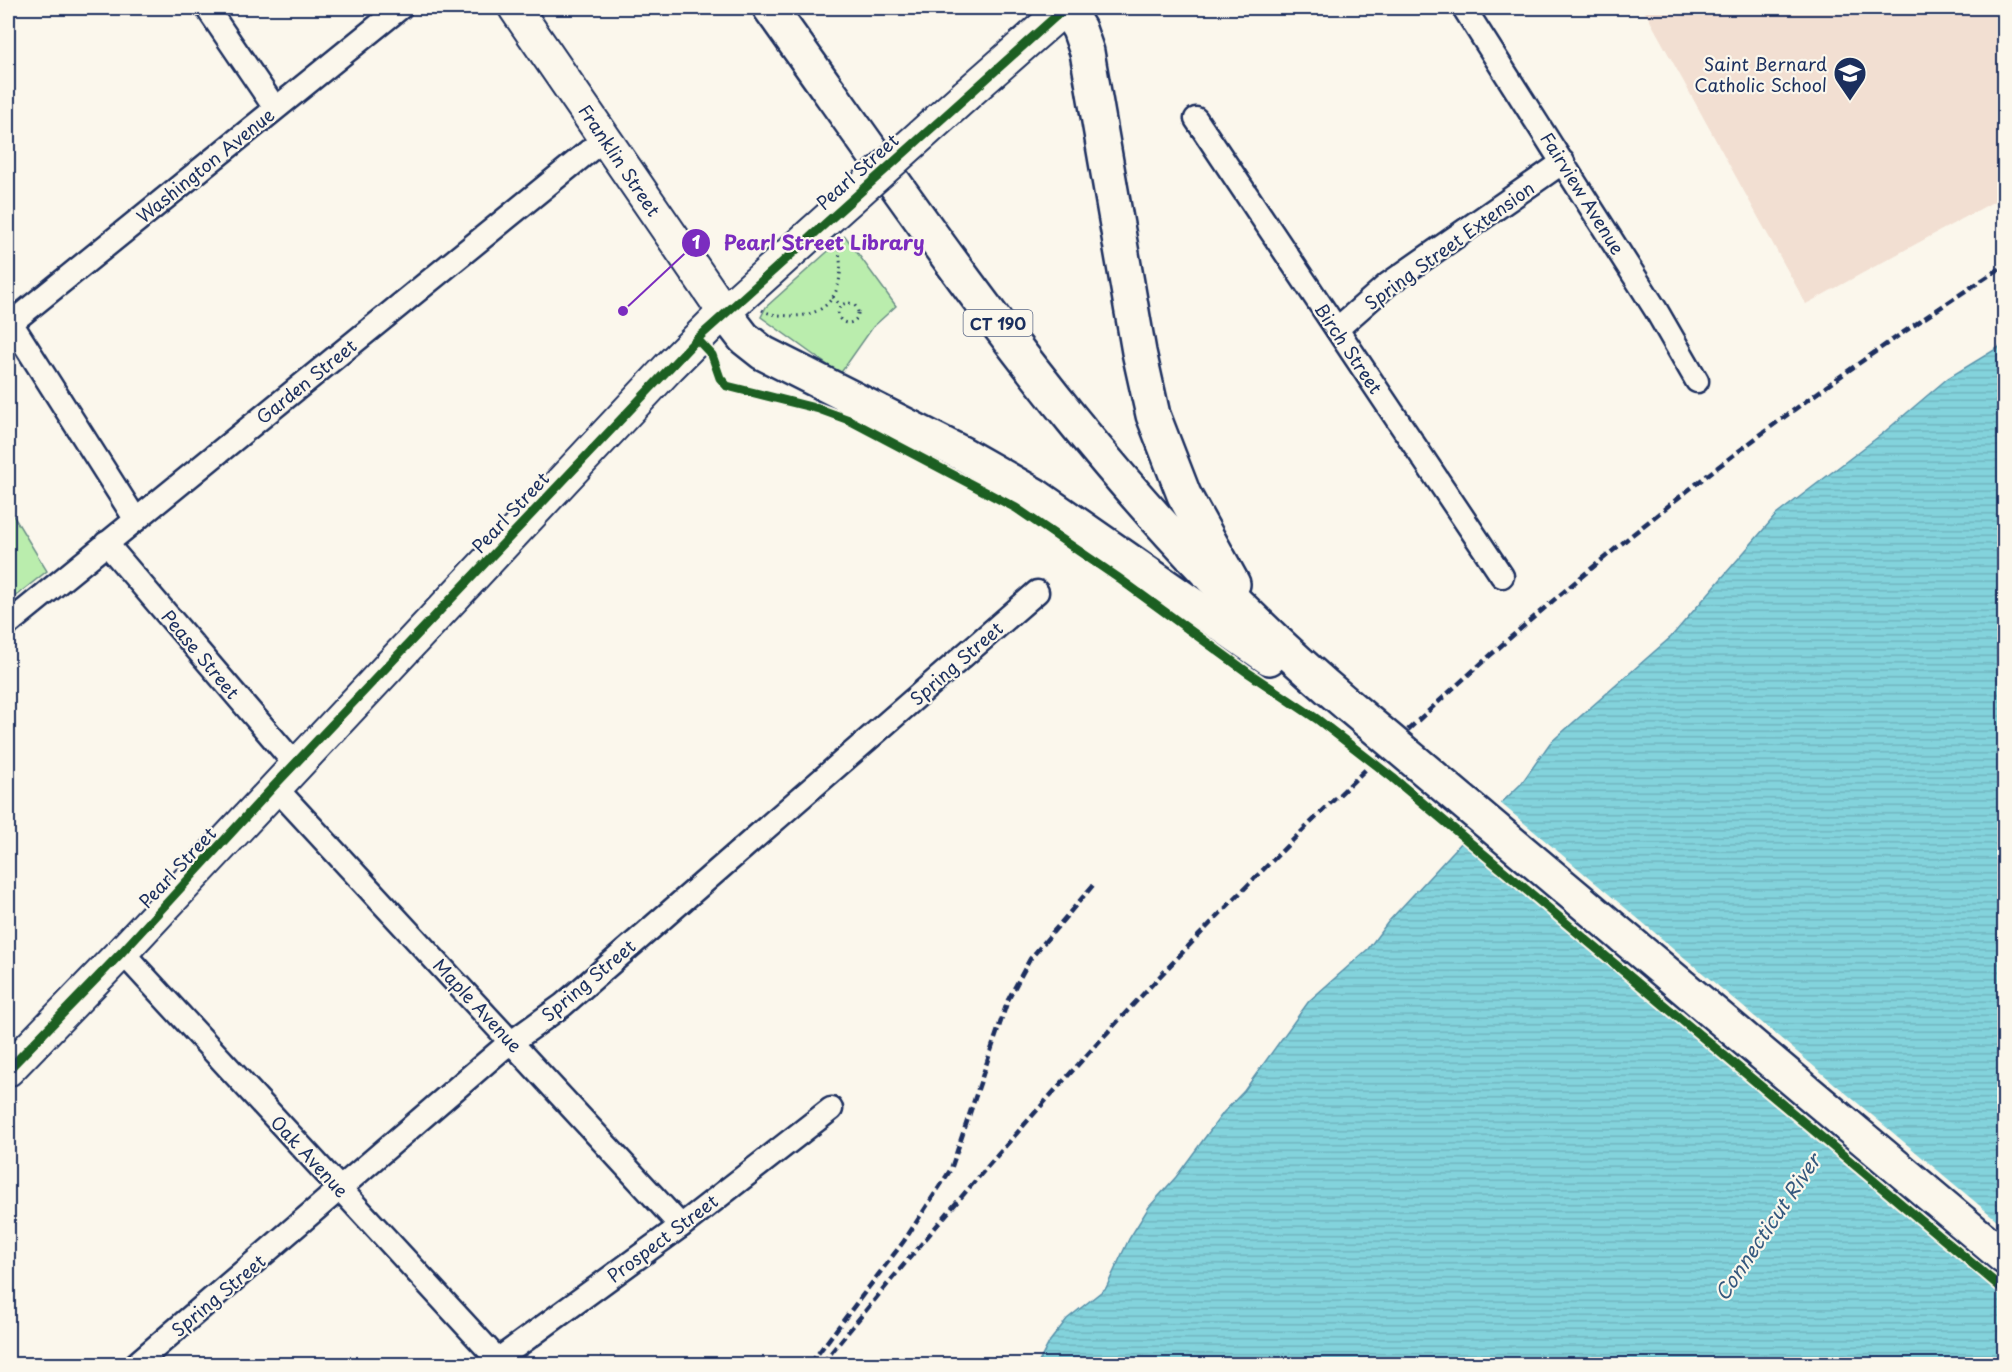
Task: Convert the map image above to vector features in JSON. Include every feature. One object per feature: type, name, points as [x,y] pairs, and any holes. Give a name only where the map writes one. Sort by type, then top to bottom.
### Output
[{"type":"main road","name":"CT 190","points":[[771,8],[1058,404],[1168,534],[1250,618],[1342,700],[2004,1257]]},
{"type":"main road","points":[[1066,8],[1079,29],[1087,52],[1138,352],[1153,415],[1184,495],[1250,618]]},
{"type":"main road","points":[[724,312],[744,338],[763,353],[1000,474],[1073,520],[1288,672],[1342,700]]},
{"type":"street","points":[[207,8],[275,108]]},
{"type":"street","name":"Washington Avenue","points":[[9,321],[400,8]]},
{"type":"street","name":"Franklin Street","points":[[515,8],[724,312]]},
{"type":"street","name":"Pearl Street","points":[[8,1070],[122,952],[615,423],[724,312],[1066,8]]},
{"type":"street","name":"Fairview Avenue","points":[[1464,8],[1656,310],[1697,381]]},
{"type":"street","name":"Birch Street","points":[[1196,119],[1502,576]]},
{"type":"street","name":"Garden Street","points":[[8,624],[605,138]]},
{"type":"street","name":"Spring Street Extension","points":[[1337,330],[1388,284],[1563,162]]},
{"type":"street","points":[[9,321],[135,519]]},
{"type":"street","name":"Pease Street","points":[[106,543],[285,775]]},
{"type":"street","name":"Spring Street","points":[[136,1365],[512,1042],[563,1005],[1037,592]]},
{"type":"street","name":"Maple Avenue","points":[[285,775],[512,1042],[681,1226]]},
{"type":"street","name":"Oak Avenue","points":[[122,952],[342,1189],[495,1362]]},
{"type":"street","name":"Prospect Street","points":[[495,1362],[681,1226],[831,1109]]},
{"type":"path","points":[[761,309],[771,314],[801,315],[816,311],[833,297],[841,278],[837,241]]},
{"type":"path","points":[[833,297],[841,306]]},
{"type":"path","points":[[848,303],[855,307],[858,314],[855,321],[848,323],[841,320],[838,313],[841,306],[848,303]]},
{"type":"shaded area","name":"Saint Bernard Catholic School","points":[[1643,8],[2004,8],[2004,196],[1806,304]]},
{"type":"green space","points":[[845,236],[896,306],[873,327],[840,374],[761,317],[766,307]]},
{"type":"green space","points":[[8,507],[47,571],[8,602]]},
{"type":"water","name":"Connecticut River","points":[[2004,344],[2004,1364],[1038,1364],[1050,1341],[1067,1319],[1106,1288],[1129,1239],[1149,1207],[1176,1177],[1223,1113],[1244,1091],[1309,1001],[1368,949],[1388,922],[1476,827],[1521,784],[1550,743],[1671,637],[1776,515],[1882,434],[1948,378]]},
{"type":"pier","points":[[1498,801],[2004,1226],[2004,1296],[1461,840]]},
{"type":"railway","points":[[822,1364],[952,1207],[1087,1055],[1225,908],[1369,767],[1518,631],[1673,502],[1835,380],[2004,266]]},
{"type":"railway","points":[[810,1364],[904,1241],[951,1169],[1008,1000],[1030,959],[1094,884]]},
{"type":"cycle path","points":[[8,1070],[122,952],[274,786],[697,339],[1065,8]]},
{"type":"cycle path","points":[[697,339],[712,355],[720,378],[727,386],[819,409],[849,420],[1016,508],[1317,719],[1393,778],[2004,1290]]},
{"type":"place","name":"Saint Bernard Catholic School","points":[[1850,102]]},
{"type":"place","name":"Pearl Street Library","points":[[623,311]]}]
